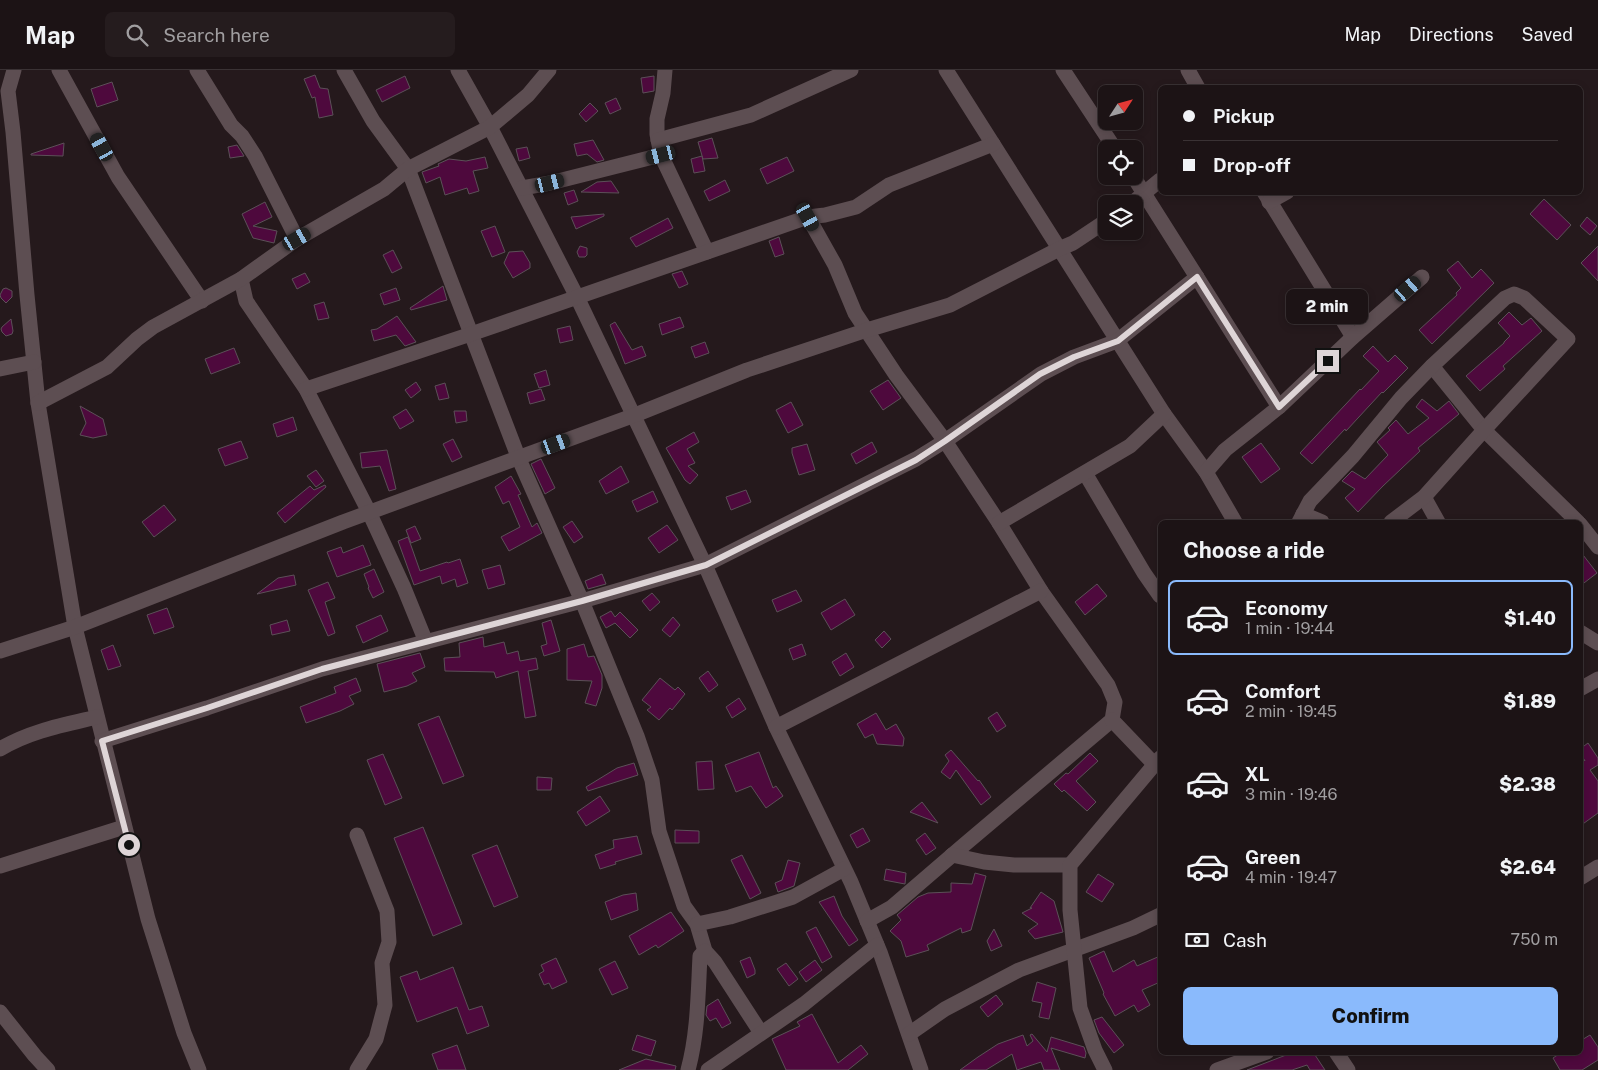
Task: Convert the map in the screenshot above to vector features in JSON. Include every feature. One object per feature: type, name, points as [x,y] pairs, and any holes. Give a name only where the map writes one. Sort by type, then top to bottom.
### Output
[{"type":"street","points":[[14,70],[4,95],[13,132],[38,403],[75,626],[102,741],[148,919],[184,1033],[199,1070]]},
{"type":"street","points":[[59,70],[118,177],[202,301]]},
{"type":"street","points":[[197,70],[231,125],[242,136],[255,156],[297,239]]},
{"type":"street","points":[[344,70],[373,121],[408,169],[518,458],[582,601],[637,736],[652,780],[659,831],[684,906],[697,924],[705,951],[715,962],[761,1033]]},
{"type":"street","points":[[458,70],[522,188],[577,297],[706,565],[776,727],[844,869],[877,945],[921,1070]]},
{"type":"street","points":[[38,403],[107,367],[153,326],[241,279],[297,239],[384,189],[408,169],[490,127],[528,94],[549,70]]},
{"type":"street","points":[[665,70],[663,93],[657,119],[660,148],[707,252]]},
{"type":"street","points":[[522,188],[550,183],[752,116],[851,70]]},
{"type":"street","points":[[946,70],[1164,414],[1206,472],[1234,520]]},
{"type":"street","points":[[1063,70],[1109,140]]},
{"type":"street","points":[[1188,70],[1196,85]]},
{"type":"street","points":[[306,389],[808,217],[825,215],[856,207],[890,185],[992,144]]},
{"type":"street","points":[[1142,195],[1158,182]]},
{"type":"street","points":[[1139,185],[1279,407]]},
{"type":"street","points":[[1267,197],[1353,338]]},
{"type":"street","points":[[808,217],[835,265],[855,313],[896,375],[945,441],[999,523],[1041,592],[1108,685],[1115,702],[1112,720],[892,907],[867,922]]},
{"type":"street","points":[[0,651],[75,626],[369,512],[634,415],[746,370],[950,305],[1073,243],[1098,226]]},
{"type":"street","points":[[102,741],[322,669],[582,601],[706,565],[916,460],[1040,374],[1074,357],[1118,341],[1197,277]]},
{"type":"street","points":[[1206,472],[1225,450],[1279,407],[1422,277]]},
{"type":"street","points":[[241,279],[246,301],[306,389],[369,512],[404,588],[426,642]]},
{"type":"street","points":[[1301,518],[1310,501],[1353,456],[1401,398],[1432,366],[1505,298],[1514,294],[1524,298],[1568,339],[1424,497],[1394,520]]},
{"type":"street","points":[[0,369],[34,362]]},
{"type":"street","points":[[1432,366],[1484,430],[1576,520]]},
{"type":"street","points":[[999,523],[1130,446],[1164,414]]},
{"type":"street","points":[[1085,473],[1144,574],[1158,593]]},
{"type":"street","points":[[1424,497],[1437,520]]},
{"type":"street","points":[[1583,527],[1596,539]]},
{"type":"street","points":[[776,727],[1041,592]]},
{"type":"street","points":[[1583,634],[1598,643]]},
{"type":"street","points":[[1583,687],[1598,679]]},
{"type":"street","points":[[0,749],[14,741],[42,730],[96,716]]},
{"type":"street","points":[[1106,1070],[1095,1050],[1080,1008],[1070,910],[1070,865],[1157,761],[1112,720]]},
{"type":"street","points":[[0,866],[124,827]]},
{"type":"street","points":[[357,836],[387,911],[389,942],[382,963],[385,1005],[376,1039],[357,1070]]},
{"type":"street","points":[[952,855],[984,862],[1014,865],[1070,865]]},
{"type":"street","points":[[1583,876],[1598,867]]},
{"type":"street","points":[[697,924],[730,917],[793,896],[844,869]]},
{"type":"street","points":[[909,1034],[945,1009],[1019,970],[1133,928],[1158,916]]},
{"type":"street","points":[[708,1070],[804,1004],[877,945]]},
{"type":"street","points":[[688,1070],[694,1048],[700,956],[705,951]]},
{"type":"street","points":[[0,1012],[48,1070]]},
{"type":"street","points":[[1217,1070],[1258,1055]]},
{"type":"street","points":[[1338,1055],[1348,1070]]},
{"type":"building","points":[[315,75],[320,88],[328,89],[333,115],[319,118],[315,97],[312,98],[304,79]]},
{"type":"building","points":[[405,76],[410,88],[382,102],[376,90]]},
{"type":"building","points":[[654,76],[654,91],[643,93],[641,78]]},
{"type":"building","points":[[112,82],[118,100],[97,107],[91,89]]},
{"type":"building","points":[[616,98],[621,109],[610,114],[605,103]]},
{"type":"building","points":[[590,103],[598,111],[586,122],[579,114]]},
{"type":"building","points":[[712,138],[718,158],[703,159],[698,142]]},
{"type":"building","points":[[593,140],[604,160],[597,162],[587,154],[577,156],[574,144]]},
{"type":"building","points":[[64,143],[63,156],[31,155],[31,154]]},
{"type":"building","points":[[237,145],[244,156],[230,158],[228,147]]},
{"type":"building","points":[[527,147],[530,158],[519,161],[516,149]]},
{"type":"building","points":[[702,156],[705,171],[694,173],[691,159]]},
{"type":"building","points":[[485,157],[488,168],[473,171],[479,191],[469,194],[467,188],[445,195],[440,177],[426,183],[422,172],[439,166],[438,164],[449,159],[466,161]]},
{"type":"building","points":[[787,157],[794,171],[767,184],[760,169]]},
{"type":"building","points":[[725,180],[730,191],[709,201],[704,191]]},
{"type":"building","points":[[611,181],[619,193],[581,192],[597,182]]},
{"type":"building","points":[[574,190],[578,201],[568,205],[564,193]]},
{"type":"building","points":[[1544,199],[1571,225],[1557,240],[1530,214]]},
{"type":"building","points":[[265,202],[272,217],[253,226],[277,231],[274,243],[253,238],[242,214]]},
{"type":"building","points":[[604,214],[604,216],[576,229],[571,217]]},
{"type":"building","points":[[1587,217],[1597,226],[1590,235],[1580,226]]},
{"type":"building","points":[[668,218],[673,228],[636,247],[630,238]]},
{"type":"building","points":[[495,226],[505,252],[492,257],[481,231]]},
{"type":"building","points":[[779,237],[784,254],[775,257],[769,241]]},
{"type":"building","points":[[580,246],[587,248],[587,255],[585,257],[579,257],[577,252]]},
{"type":"building","points":[[1598,246],[1598,281],[1581,263]]},
{"type":"building","points":[[393,250],[402,268],[392,273],[383,255]]},
{"type":"building","points":[[523,251],[530,263],[530,268],[513,278],[504,263],[509,252]]},
{"type":"building","points":[[1458,261],[1472,278],[1481,269],[1494,283],[1432,344],[1419,330],[1457,295],[1456,293],[1461,288],[1447,270]]},
{"type":"building","points":[[682,271],[688,284],[679,288],[672,274]]},
{"type":"building","points":[[305,273],[310,282],[297,289],[292,279]]},
{"type":"building","points":[[443,286],[447,300],[411,310],[410,308]]},
{"type":"building","points":[[6,288],[12,291],[12,297],[6,303],[0,295],[3,289]]},
{"type":"building","points":[[396,288],[400,300],[384,305],[380,294]]},
{"type":"building","points":[[324,302],[329,318],[318,320],[314,305]]},
{"type":"building","points":[[1509,312],[1522,325],[1531,318],[1542,331],[1503,366],[1505,369],[1480,391],[1466,376],[1510,336],[1498,323]]},
{"type":"building","points":[[397,316],[416,342],[405,346],[396,335],[374,341],[371,330],[377,329]]},
{"type":"building","points":[[680,317],[684,327],[662,335],[659,324]]},
{"type":"building","points":[[11,319],[13,331],[12,334],[6,336],[1,329]]},
{"type":"building","points":[[615,322],[632,350],[642,346],[646,356],[625,364],[610,325]]},
{"type":"building","points":[[570,326],[573,340],[560,343],[557,329]]},
{"type":"building","points":[[705,342],[709,353],[695,358],[691,347]]},
{"type":"building","points":[[1373,346],[1388,362],[1395,355],[1408,368],[1312,464],[1300,453],[1379,371],[1363,356]]},
{"type":"building","points":[[234,348],[240,363],[211,374],[205,359]]},
{"type":"building","points":[[546,370],[550,385],[539,388],[534,374]]},
{"type":"building","points":[[888,380],[901,398],[883,410],[870,391]]},
{"type":"building","points":[[416,382],[421,390],[411,398],[405,390]]},
{"type":"building","points":[[445,383],[449,398],[439,400],[435,386]]},
{"type":"building","points":[[541,389],[545,400],[530,404],[527,393]]},
{"type":"building","points":[[1422,399],[1437,411],[1449,401],[1459,414],[1418,448],[1420,451],[1358,512],[1345,498],[1355,489],[1342,481],[1352,471],[1365,479],[1388,455],[1377,442],[1390,430],[1388,428],[1396,420],[1408,434],[1429,418],[1416,407]]},
{"type":"building","points":[[791,402],[803,425],[788,433],[776,410]]},
{"type":"building","points":[[80,406],[103,419],[107,435],[93,438],[80,435],[86,423]]},
{"type":"building","points":[[406,409],[414,421],[400,429],[393,417]]},
{"type":"building","points":[[454,411],[466,411],[467,421],[456,423]]},
{"type":"building","points":[[293,417],[297,430],[277,437],[273,424]]},
{"type":"building","points":[[694,432],[699,442],[687,449],[695,463],[688,466],[698,475],[690,484],[685,480],[666,448]]},
{"type":"building","points":[[453,439],[462,457],[452,462],[443,444]]},
{"type":"building","points":[[241,441],[248,458],[225,466],[218,449]]},
{"type":"building","points":[[872,442],[877,452],[856,464],[851,454]]},
{"type":"building","points":[[1261,443],[1280,469],[1261,483],[1242,457]]},
{"type":"building","points":[[807,444],[815,470],[799,475],[792,448]]},
{"type":"building","points":[[387,450],[396,489],[389,491],[380,466],[362,468],[360,453]]},
{"type":"building","points":[[541,459],[555,488],[545,494],[531,464]]},
{"type":"building","points":[[621,466],[629,482],[606,494],[599,481]]},
{"type":"building","points":[[316,470],[324,481],[316,487],[307,476]]},
{"type":"building","points":[[511,476],[521,494],[518,495],[532,527],[537,523],[542,533],[509,551],[501,537],[520,527],[509,501],[503,504],[495,487]]},
{"type":"building","points":[[325,485],[326,487],[285,523],[277,513],[310,486],[314,490]]},
{"type":"building","points":[[746,490],[751,502],[731,510],[726,497]]},
{"type":"building","points":[[653,491],[658,502],[637,512],[632,501]]},
{"type":"building","points":[[164,505],[176,520],[154,537],[142,522]]},
{"type":"building","points":[[572,521],[583,537],[574,543],[563,527]]},
{"type":"building","points":[[667,525],[678,540],[659,553],[648,538]]},
{"type":"building","points":[[415,526],[421,539],[411,543],[406,530]]},
{"type":"building","points":[[408,537],[420,571],[460,559],[468,583],[457,587],[455,579],[442,584],[440,576],[414,585],[398,541]]},
{"type":"building","points":[[363,545],[371,565],[337,577],[327,552],[341,547],[343,553]]},
{"type":"building","points":[[1583,555],[1597,573],[1583,584]]},
{"type":"building","points":[[500,565],[505,584],[488,589],[482,570]]},
{"type":"building","points":[[374,569],[384,592],[373,598],[364,574]]},
{"type":"building","points":[[602,574],[606,584],[588,589],[585,581]]},
{"type":"building","points":[[294,575],[296,585],[257,594],[278,578]]},
{"type":"building","points":[[328,582],[335,598],[325,602],[335,633],[328,636],[308,590]]},
{"type":"building","points":[[1097,584],[1107,596],[1085,615],[1075,602]]},
{"type":"building","points":[[796,590],[802,601],[777,612],[772,600]]},
{"type":"building","points":[[652,593],[660,602],[650,611],[642,601]]},
{"type":"building","points":[[845,599],[855,615],[831,630],[821,613]]},
{"type":"building","points":[[167,608],[174,627],[154,634],[147,615]]},
{"type":"building","points":[[611,611],[615,617],[620,612],[638,630],[630,638],[615,623],[606,628],[600,617]]},
{"type":"building","points":[[381,615],[388,631],[363,643],[356,626]]},
{"type":"building","points":[[673,617],[680,625],[670,637],[662,630]]},
{"type":"building","points":[[287,620],[290,631],[272,635],[270,625]]},
{"type":"building","points":[[551,620],[560,651],[544,656],[541,646],[547,644],[542,623]]},
{"type":"building","points":[[884,631],[891,639],[882,648],[875,640]]},
{"type":"building","points":[[483,637],[484,647],[504,642],[507,654],[518,651],[520,661],[536,658],[538,669],[528,671],[536,716],[525,718],[518,671],[496,678],[494,672],[445,671],[444,658],[460,657],[459,643]]},
{"type":"building","points":[[584,644],[588,657],[594,656],[602,675],[602,688],[596,706],[585,703],[592,681],[567,680],[567,649]]},
{"type":"building","points":[[802,644],[806,655],[793,660],[789,649]]},
{"type":"building","points":[[113,645],[121,666],[108,670],[101,650]]},
{"type":"building","points":[[420,653],[425,667],[412,673],[417,681],[407,686],[384,692],[377,664]]},
{"type":"building","points":[[846,653],[854,667],[840,676],[832,662]]},
{"type":"building","points":[[708,671],[718,685],[709,692],[699,678]]},
{"type":"building","points":[[356,678],[361,691],[349,696],[354,704],[306,723],[300,707],[336,693],[334,687]]},
{"type":"building","points":[[660,678],[675,690],[678,687],[685,694],[672,710],[670,708],[659,720],[647,710],[651,707],[642,700]]},
{"type":"building","points":[[739,698],[746,709],[732,718],[726,707]]},
{"type":"building","points":[[997,712],[1006,726],[997,732],[988,718]]},
{"type":"building","points":[[876,713],[886,730],[896,724],[904,738],[903,746],[877,744],[873,734],[865,738],[857,724]]},
{"type":"building","points":[[439,716],[464,776],[443,784],[418,724]]},
{"type":"building","points":[[1588,743],[1598,758],[1598,765],[1590,770],[1598,781],[1598,813],[1583,824],[1583,759],[1585,761],[1583,758],[1583,747]]},
{"type":"building","points":[[951,750],[979,780],[991,797],[981,805],[956,770],[950,779],[941,772],[949,761],[945,755]]},
{"type":"building","points":[[759,752],[773,788],[776,786],[783,796],[766,808],[751,786],[736,792],[725,765]]},
{"type":"building","points":[[1090,753],[1098,761],[1076,781],[1096,802],[1087,811],[1064,790],[1062,792],[1054,784],[1066,773],[1068,774]]},
{"type":"building","points":[[383,754],[402,798],[385,805],[367,760]]},
{"type":"building","points":[[712,761],[714,789],[698,790],[696,762]]},
{"type":"building","points":[[634,763],[638,775],[588,791],[586,787],[617,768]]},
{"type":"building","points":[[537,777],[552,778],[551,790],[537,790]]},
{"type":"building","points":[[600,796],[610,811],[586,826],[577,812]]},
{"type":"building","points":[[922,802],[938,823],[910,812]]},
{"type":"building","points":[[423,827],[462,924],[433,936],[394,838]]},
{"type":"building","points":[[863,828],[870,841],[857,848],[850,835]]},
{"type":"building","points":[[675,830],[699,831],[699,843],[675,843]]},
{"type":"building","points":[[925,833],[936,848],[926,855],[916,840]]},
{"type":"building","points":[[637,836],[642,854],[615,862],[616,864],[600,869],[595,855],[614,848],[613,840]]},
{"type":"building","points":[[497,845],[518,897],[494,907],[472,855]]},
{"type":"building","points":[[742,855],[761,893],[750,899],[731,860]]},
{"type":"building","points":[[788,860],[800,863],[794,886],[778,892],[775,883],[782,880]]},
{"type":"building","points":[[886,869],[906,873],[905,884],[884,880]]},
{"type":"building","points":[[975,873],[986,876],[971,930],[962,933],[961,928],[927,945],[929,950],[906,957],[901,941],[890,931],[901,920],[897,915],[918,897],[928,893],[951,892],[951,883],[972,884]]},
{"type":"building","points":[[1098,874],[1114,884],[1102,902],[1086,892]]},
{"type":"building","points":[[1041,892],[1054,901],[1063,932],[1035,939],[1028,931],[1038,924],[1022,913],[1032,908],[1030,908]]},
{"type":"building","points":[[636,893],[638,910],[611,920],[605,902],[623,895]]},
{"type":"building","points":[[834,896],[842,916],[858,940],[849,946],[819,902]]},
{"type":"building","points":[[671,912],[684,931],[658,948],[656,945],[639,955],[629,936]]},
{"type":"building","points":[[816,927],[832,957],[822,963],[806,932]]},
{"type":"building","points":[[994,929],[1002,946],[991,951],[987,941]]},
{"type":"building","points":[[1104,951],[1113,972],[1134,960],[1137,966],[1158,957],[1158,983],[1142,990],[1150,1005],[1138,1012],[1134,1005],[1115,1016],[1103,994],[1089,958]]},
{"type":"building","points":[[750,957],[755,974],[747,978],[740,961]]},
{"type":"building","points":[[556,958],[567,982],[552,989],[549,983],[544,985],[539,974],[544,971],[541,965]]},
{"type":"building","points":[[815,960],[822,970],[806,982],[799,972]]},
{"type":"building","points":[[615,961],[628,988],[612,995],[599,969]]},
{"type":"building","points":[[786,963],[798,979],[789,986],[777,969]]},
{"type":"building","points":[[453,967],[469,1010],[482,1006],[489,1026],[467,1034],[457,1007],[417,1022],[400,977],[417,971],[420,980]]},
{"type":"building","points":[[1037,982],[1056,988],[1049,1019],[1039,1017],[1042,1003],[1032,1001]]},
{"type":"building","points":[[996,995],[1003,1004],[988,1017],[980,1007]]},
{"type":"building","points":[[718,999],[731,1023],[722,1028],[716,1018],[710,1021],[706,1015],[707,1006]]},
{"type":"building","points":[[812,1014],[838,1063],[861,1045],[868,1054],[848,1070],[786,1070],[772,1039],[800,1026],[797,1022]]},
{"type":"building","points":[[1102,1017],[1124,1045],[1114,1053],[1099,1033],[1094,1020]]},
{"type":"building","points":[[1032,1034],[1047,1052],[1051,1037],[1084,1047],[1085,1058],[1051,1048],[1060,1070],[1044,1070],[1041,1062],[1017,1070],[1012,1054],[986,1070],[960,1070],[998,1044],[1023,1035],[1027,1046],[1033,1041],[1030,1035]]},
{"type":"building","points":[[637,1035],[656,1041],[651,1056],[632,1050]]},
{"type":"building","points":[[1590,1035],[1598,1047],[1598,1060],[1582,1070],[1560,1070],[1553,1058],[1558,1055],[1583,1055],[1583,1039]]},
{"type":"building","points":[[457,1045],[466,1070],[438,1070],[432,1054]]},
{"type":"building","points":[[1286,1055],[1315,1055],[1325,1070],[1310,1070],[1307,1065],[1292,1070],[1247,1070]]},
{"type":"building","points":[[646,1059],[676,1066],[675,1070],[619,1070]]},
{"type":"route","points":[[129,845],[102,741],[322,669],[582,601],[706,565],[916,460],[1040,374],[1074,357],[1118,341],[1197,277],[1279,407],[1328,361]]}]
